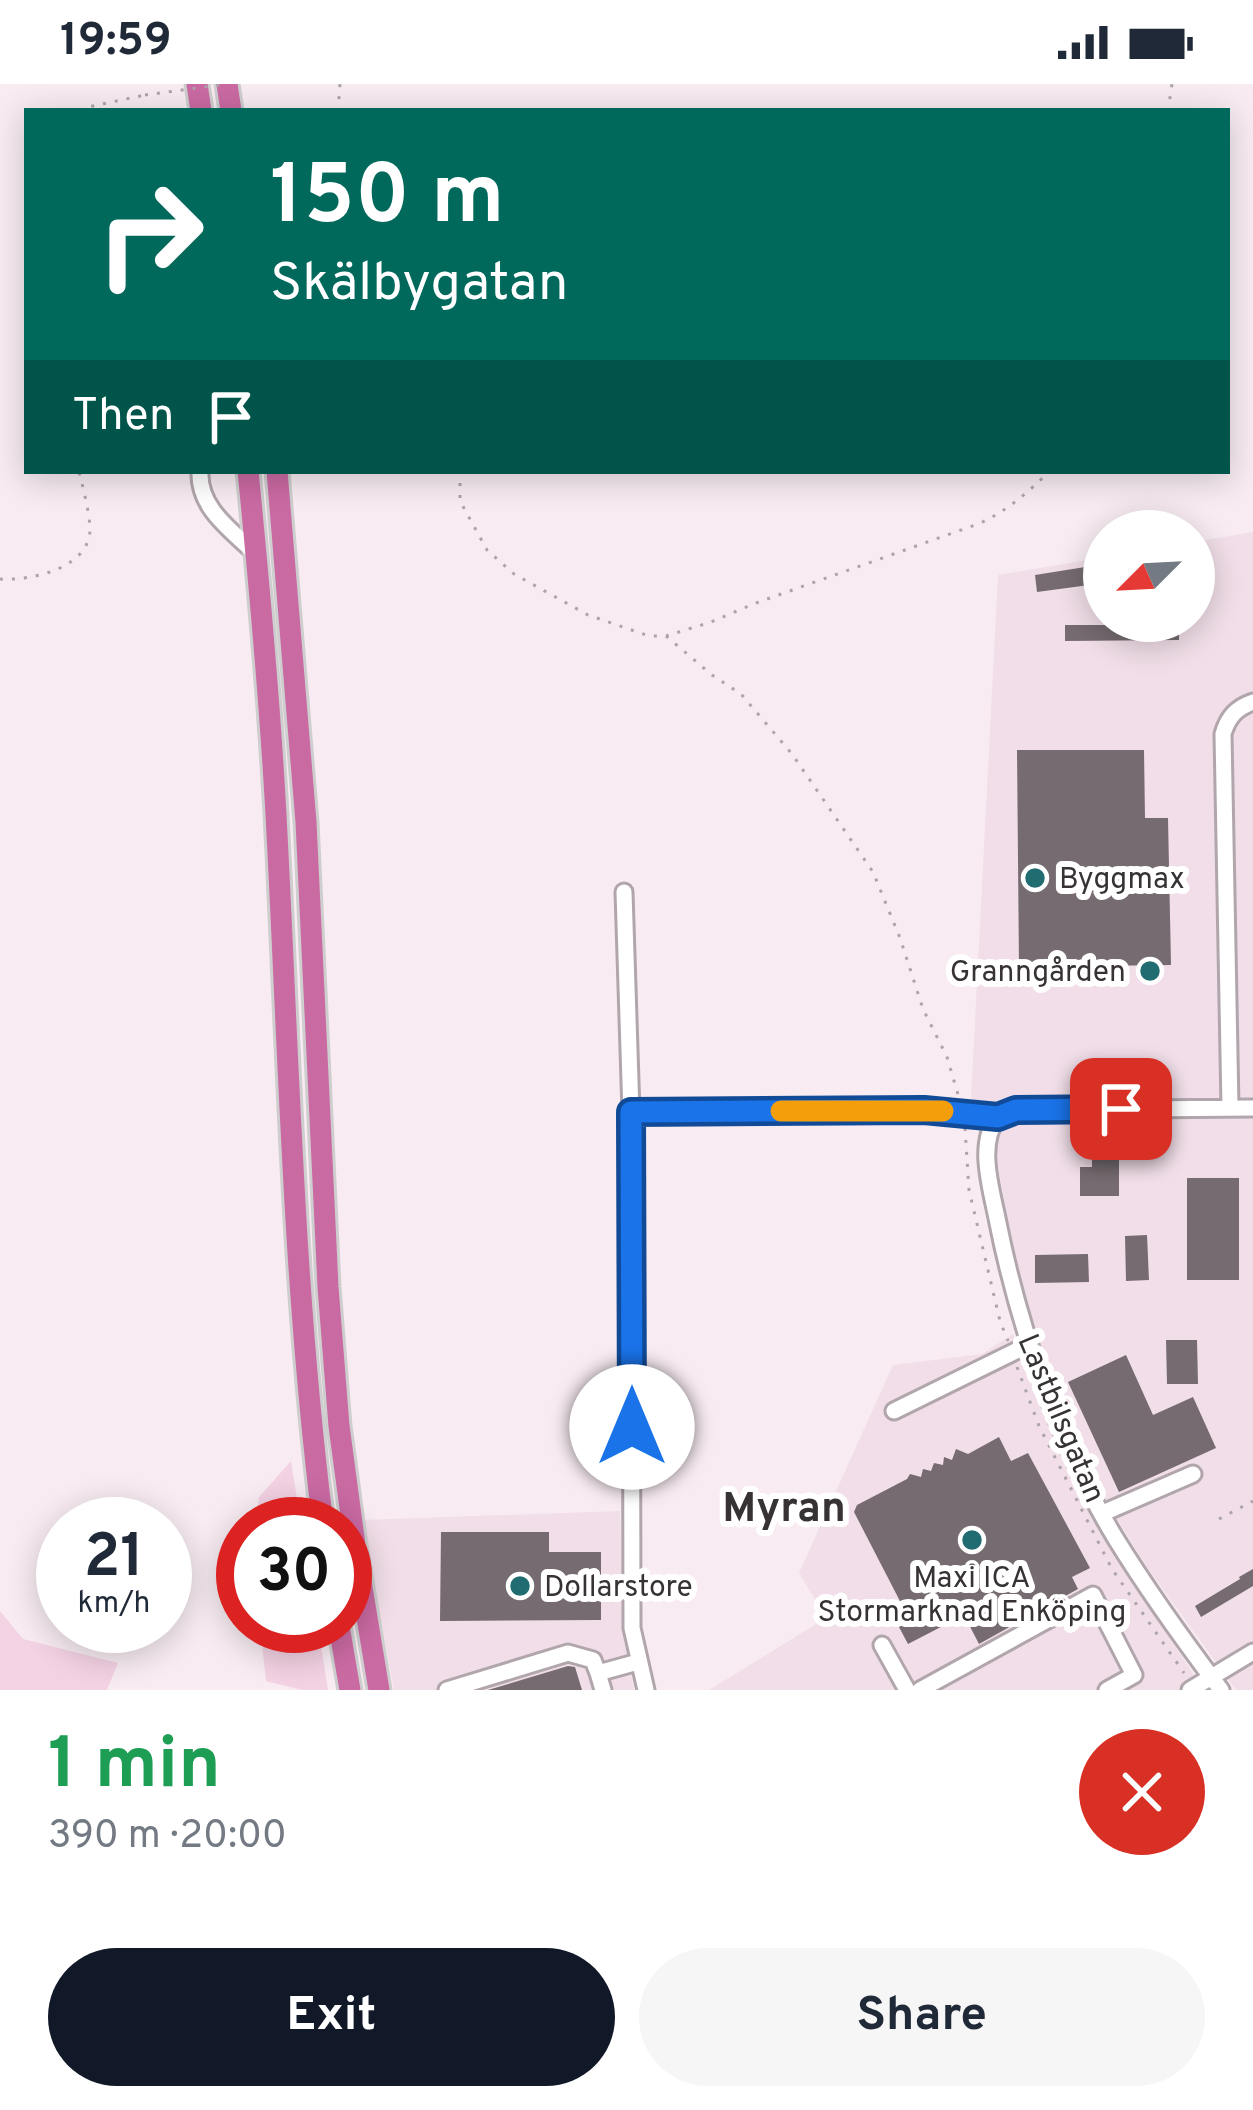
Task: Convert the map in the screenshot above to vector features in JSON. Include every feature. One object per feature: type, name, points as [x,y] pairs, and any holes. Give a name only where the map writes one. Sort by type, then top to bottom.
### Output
[{"type":"highway","points":[[248,474],[277,826],[299,1289],[320,1497]]},
{"type":"highway","points":[[277,474],[305,822],[335,1380],[379,1690]]},
{"type":"highway","points":[[344,1653],[350,1690]]},
{"type":"street","points":[[200,474],[208,506],[256,554]]},
{"type":"street","points":[[1230,1108],[1223,734],[1235,711],[1253,702]]},
{"type":"street","points":[[624,892],[631,1112],[632,1628],[646,1690]]},
{"type":"street","points":[[631,1112],[964,1112],[998,1117],[1016,1110],[1253,1108]]},
{"type":"street","name":"Lastbilsgatan","points":[[998,1117],[988,1136],[989,1175],[1028,1345],[1103,1514],[1216,1684]]},
{"type":"street","points":[[894,1411],[1028,1345]]},
{"type":"street","points":[[1103,1514],[1193,1474]]},
{"type":"street","points":[[920,1690],[1093,1595],[1134,1675],[1107,1690]]},
{"type":"street","points":[[882,1645],[907,1690]]},
{"type":"street","points":[[1190,1690],[1216,1684],[1253,1652]]},
{"type":"street","points":[[447,1690],[568,1653],[592,1660],[601,1681],[638,1662]]},
{"type":"path","points":[[83,108],[227,84]]},
{"type":"path","points":[[0,580],[53,571],[80,556],[91,532],[81,474]]},
{"type":"path","points":[[460,474],[460,501],[471,524],[487,550],[514,574],[588,616],[649,636],[666,636],[998,516],[1047,474]]},
{"type":"path","points":[[666,636],[741,694],[792,754],[874,872],[964,1112]]},
{"type":"path","points":[[1219,1520],[1253,1501]]},
{"type":"shaded area","points":[[1253,532],[1253,1690],[1236,1690],[1146,1566],[1086,1460],[1055,1389],[1014,1258],[996,1154],[1004,1126],[992,1102],[971,1099],[998,575],[1083,561],[1083,642],[1215,642],[1215,538]]},
{"type":"shaded area","points":[[1013,1334],[1067,1467],[1105,1541],[1204,1690],[709,1690],[826,1618],[799,1573],[893,1365],[982,1354]]},
{"type":"shaded area","points":[[291,1461],[297,1497],[259,1497]]},
{"type":"shaded area","points":[[620,1511],[624,1631],[634,1690],[394,1690],[372,1573],[372,1520]]},
{"type":"shaded area","points":[[0,1611],[23,1639],[36,1642],[36,1653],[78,1653],[118,1663],[107,1690],[0,1690]]},
{"type":"shaded area","points":[[263,1653],[322,1653],[328,1690],[302,1690],[266,1681]]},
{"type":"building","points":[[1083,567],[1083,586],[1037,592],[1035,575]]},
{"type":"building","points":[[1065,625],[1083,625],[1083,641],[1065,641]]},
{"type":"building","points":[[1017,750],[1144,750],[1145,818],[1168,818],[1171,965],[1019,967]]},
{"type":"building","points":[[1092,1142],[1119,1142],[1119,1196],[1080,1196],[1080,1167],[1092,1167]]},
{"type":"building","points":[[1187,1178],[1239,1178],[1239,1280],[1187,1280]]},
{"type":"building","points":[[1147,1235],[1149,1280],[1126,1281],[1125,1236]]},
{"type":"building","points":[[1088,1254],[1089,1282],[1035,1283],[1035,1255]]},
{"type":"building","points":[[1166,1340],[1197,1340],[1198,1384],[1167,1384]]},
{"type":"building","points":[[1126,1355],[1153,1415],[1193,1397],[1216,1448],[1119,1492],[1068,1382]]},
{"type":"building","name":"Maxi ICA Stormarknad Enköping","points":[[999,1437],[1011,1461],[1028,1453],[1090,1568],[1072,1577],[1078,1589],[979,1644],[964,1615],[908,1644],[891,1612],[902,1605],[854,1512],[857,1505],[910,1474],[921,1477],[923,1469],[931,1471],[934,1463],[943,1465],[944,1457],[952,1460],[956,1449],[968,1454]]},
{"type":"building","name":"Dollarstore","points":[[441,1532],[549,1532],[549,1552],[601,1552],[601,1620],[440,1621]]},
{"type":"building","points":[[1253,1569],[1253,1586],[1201,1617],[1195,1606]]},
{"type":"building","points":[[575,1667],[582,1690],[488,1690]]},
{"type":"slow traffic","points":[[781,1111],[943,1111]]},
{"type":"place","name":"Byggmax","points":[[1035,878]]},
{"type":"place","name":"Granngården","points":[[1150,971]]},
{"type":"place","name":"Maxi ICA Stormarknad Enköping","points":[[972,1540]]},
{"type":"place","name":"Dollarstore","points":[[520,1586]]},
{"type":"district","name":"Myran","points":[[784,1506]]},
{"type":"route","points":[[632,1427],[631,1112],[924,1110],[998,1117],[1016,1110],[1121,1109]]}]
